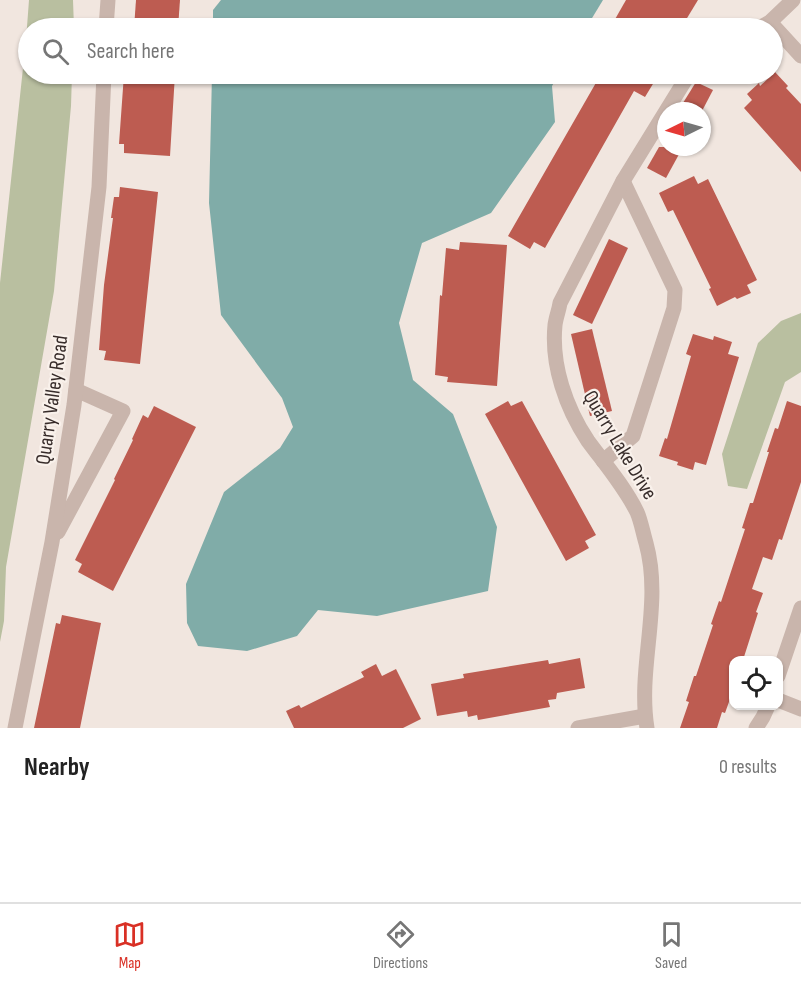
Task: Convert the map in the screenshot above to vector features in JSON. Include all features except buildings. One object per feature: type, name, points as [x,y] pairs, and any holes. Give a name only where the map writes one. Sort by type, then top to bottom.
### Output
[{"type":"street","points":[[107,18],[108,0]]},
{"type":"street","points":[[773,18],[793,0]]},
{"type":"street","points":[[783,40],[801,56]]},
{"type":"street","name":"Quarry Valley Road","points":[[15,728],[52,543],[76,390],[99,187],[104,84]]},
{"type":"street","name":"Quarry Lake Drive","points":[[646,722],[644,702],[651,617],[650,559],[638,514],[622,486],[573,415],[557,365],[554,342],[555,322],[560,303],[623,182],[683,84]]},
{"type":"street","points":[[603,461],[633,436],[675,308],[675,290],[623,182]]},
{"type":"street","points":[[52,543],[123,411],[76,390]]},
{"type":"street","points":[[783,661],[801,608]]},
{"type":"street","points":[[783,702],[801,709]]},
{"type":"street","points":[[756,728],[766,710]]},
{"type":"street","points":[[578,728],[646,722]]},
{"type":"green space","points":[[29,0],[73,0],[74,18],[28,18]]},
{"type":"green space","points":[[21,84],[72,84],[54,291],[6,567],[4,621],[0,642],[0,283]]},
{"type":"green space","points":[[801,313],[801,372],[785,382],[747,489],[728,486],[722,454],[758,343],[781,321]]},
{"type":"water","points":[[221,0],[603,0],[592,18],[213,18],[213,10]]},
{"type":"water","points":[[212,84],[553,84],[555,122],[491,213],[422,243],[399,323],[413,380],[453,414],[497,527],[488,591],[377,616],[318,610],[297,636],[247,651],[198,646],[187,623],[186,584],[224,492],[280,448],[293,427],[282,398],[221,315],[209,203]]}]
